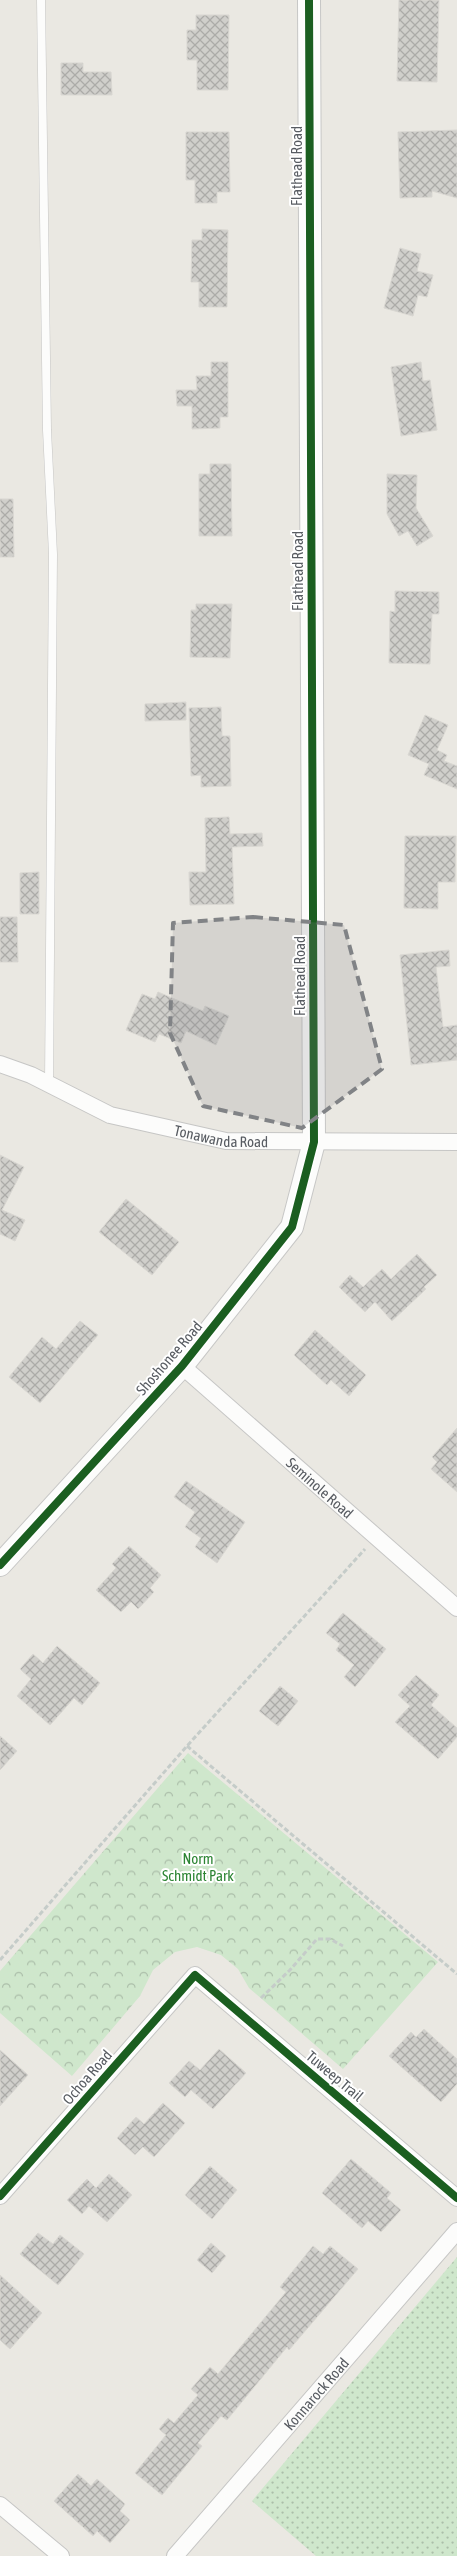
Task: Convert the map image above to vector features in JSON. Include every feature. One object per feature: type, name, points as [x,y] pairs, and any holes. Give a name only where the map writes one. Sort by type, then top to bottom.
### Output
[{"type":"street","name":"Flathead Road","points":[[309,0],[314,1142]]},
{"type":"street","name":"Tonawanda Road","points":[[0,1064],[49,1084],[110,1115],[226,1142],[457,1142]]},
{"type":"street","name":"Shoshonee Road","points":[[0,1565],[182,1366],[292,1227],[314,1142]]},
{"type":"street","name":"Seminole Road","points":[[182,1366],[457,1608]]},
{"type":"street","name":"Ochoa Road","points":[[0,2196],[195,1975]]},
{"type":"street","name":"Tuweep Trail","points":[[195,1975],[457,2198]]},
{"type":"street","name":"Konnarock Road","points":[[175,2556],[457,2231]]},
{"type":"street","points":[[0,2505],[61,2556]]},
{"type":"lane","points":[[41,0],[47,430],[53,554],[49,1084]]},
{"type":"path","points":[[0,1960],[186,1746],[376,1537]]},
{"type":"path","points":[[186,1746],[457,1974]]},
{"type":"path","points":[[261,1998],[290,1970],[317,1939],[330,1940],[344,1946]]},
{"type":"highlighted area","points":[[253,917],[344,925],[382,1069],[302,1128],[203,1106],[170,1033],[173,923]]},
{"type":"green space","name":"Norm Schmidt Park","points":[[188,1753],[438,1962],[343,2069],[249,1988],[238,1969],[221,1955],[197,1947],[175,1952],[153,1970],[140,1996],[72,2076],[0,2013],[0,1971]]},
{"type":"green space","points":[[457,2257],[457,2556],[316,2556],[252,2501]]},
{"type":"building","points":[[399,0],[439,0],[437,82],[397,81]]},
{"type":"building","points":[[196,15],[229,15],[228,90],[197,90],[197,60],[187,60],[187,30],[196,30]]},
{"type":"building","points":[[61,63],[83,63],[83,72],[111,72],[112,95],[61,95]]},
{"type":"building","points":[[457,130],[457,198],[432,191],[432,197],[400,198],[398,132]]},
{"type":"building","points":[[186,132],[229,132],[230,192],[217,192],[217,203],[195,203],[195,180],[186,180]]},
{"type":"building","points":[[202,229],[228,230],[227,307],[199,307],[199,282],[191,282],[192,240],[202,240]]},
{"type":"building","points":[[400,248],[421,254],[417,271],[433,275],[427,297],[418,295],[413,316],[384,308]]},
{"type":"building","points":[[211,362],[228,362],[228,417],[220,417],[220,428],[192,429],[192,406],[177,406],[176,390],[197,390],[196,376],[211,376]]},
{"type":"building","points":[[421,362],[423,381],[430,380],[437,430],[401,436],[391,367]]},
{"type":"building","points":[[210,464],[231,464],[232,536],[199,536],[199,474],[210,474]]},
{"type":"building","points":[[387,474],[417,475],[416,508],[433,536],[417,546],[408,531],[399,536],[387,514]]},
{"type":"building","points":[[0,499],[13,499],[14,557],[0,557]]},
{"type":"building","points":[[395,591],[439,592],[439,614],[432,614],[430,664],[389,663],[390,611],[395,612]]},
{"type":"building","points":[[196,604],[232,604],[230,658],[190,657],[191,610],[196,610]]},
{"type":"building","points":[[186,702],[186,720],[145,721],[145,704]]},
{"type":"building","points":[[221,707],[222,736],[230,736],[231,786],[201,787],[201,775],[191,776],[189,708]]},
{"type":"building","points":[[425,715],[448,725],[437,750],[447,755],[444,761],[457,766],[457,789],[424,775],[429,764],[408,755]]},
{"type":"building","points":[[229,817],[230,834],[262,833],[263,846],[232,847],[234,904],[190,905],[189,872],[206,872],[205,818]]},
{"type":"building","points":[[405,836],[456,836],[455,882],[438,882],[438,909],[404,908]]},
{"type":"building","points":[[39,872],[39,914],[20,914],[20,873]]},
{"type":"building","points":[[0,917],[17,917],[18,962],[0,962]]},
{"type":"building","points":[[449,950],[450,966],[436,967],[443,1027],[457,1025],[457,1060],[411,1065],[400,955]]},
{"type":"building","points":[[158,992],[203,1011],[205,1006],[229,1016],[216,1045],[186,1031],[181,1043],[159,1034],[155,1042],[126,1030],[142,994],[155,999]]},
{"type":"building","points":[[0,1155],[24,1167],[2,1210],[25,1220],[15,1241],[0,1234]]},
{"type":"building","points":[[126,1199],[179,1242],[152,1275],[99,1232]]},
{"type":"building","points":[[417,1254],[437,1275],[424,1287],[426,1289],[392,1321],[375,1302],[365,1312],[339,1287],[350,1275],[363,1287],[382,1269],[391,1279]]},
{"type":"building","points":[[80,1321],[98,1335],[40,1403],[9,1377],[42,1337],[56,1349]]},
{"type":"building","points":[[315,1330],[366,1375],[349,1396],[331,1380],[327,1385],[294,1355]]},
{"type":"building","points":[[457,1428],[457,1492],[431,1469],[437,1462],[432,1457]]},
{"type":"building","points":[[186,1481],[245,1522],[217,1563],[195,1547],[201,1538],[185,1527],[195,1512],[174,1497]]},
{"type":"building","points":[[129,1546],[161,1575],[150,1588],[154,1592],[138,1609],[131,1602],[121,1612],[96,1590],[116,1568],[112,1564]]},
{"type":"building","points":[[343,1613],[386,1649],[355,1687],[344,1677],[354,1665],[336,1650],[340,1644],[326,1633]]},
{"type":"building","points":[[57,1646],[100,1683],[82,1705],[74,1698],[50,1725],[17,1696],[31,1679],[20,1669],[33,1654],[43,1663]]},
{"type":"building","points":[[416,1675],[439,1695],[431,1705],[457,1728],[457,1737],[438,1759],[395,1722],[410,1706],[398,1695]]},
{"type":"building","points":[[280,1686],[298,1701],[278,1726],[259,1711]]},
{"type":"building","points":[[0,1736],[17,1751],[0,1770]]},
{"type":"building","points":[[424,2029],[457,2059],[457,2084],[441,2102],[389,2056],[411,2032],[416,2037]]},
{"type":"building","points":[[219,2049],[246,2073],[213,2109],[191,2090],[185,2097],[169,2083],[189,2061],[200,2070]]},
{"type":"building","points":[[0,2050],[28,2075],[0,2106]]},
{"type":"building","points":[[163,2103],[185,2123],[154,2157],[143,2147],[135,2155],[117,2138],[136,2117],[144,2124]]},
{"type":"building","points":[[351,2159],[391,2193],[387,2198],[401,2210],[381,2232],[368,2221],[362,2228],[322,2193]]},
{"type":"building","points":[[210,2166],[237,2190],[212,2219],[185,2195]]},
{"type":"building","points":[[109,2174],[132,2195],[107,2222],[89,2206],[82,2214],[67,2200],[87,2179],[96,2188]]},
{"type":"building","points":[[38,2233],[53,2244],[60,2235],[84,2254],[58,2285],[20,2254]]},
{"type":"building","points":[[211,2243],[226,2256],[212,2273],[197,2260]]},
{"type":"building","points":[[313,2246],[323,2254],[330,2246],[358,2269],[289,2350],[287,2347],[227,2420],[221,2416],[198,2443],[202,2446],[162,2495],[135,2473],[166,2435],[159,2429],[168,2418],[174,2423],[198,2395],[191,2389],[210,2367],[218,2374],[286,2292],[280,2287]]},
{"type":"building","points":[[0,2275],[42,2313],[10,2349],[0,2340]]},
{"type":"building","points":[[78,2474],[91,2486],[97,2479],[125,2504],[120,2511],[130,2520],[110,2543],[97,2531],[93,2536],[54,2501]]},
{"type":"cycle path","points":[[0,1565],[182,1366],[292,1227],[314,1142],[309,0]]},
{"type":"cycle path","points":[[0,2196],[195,1975],[457,2198]]}]
